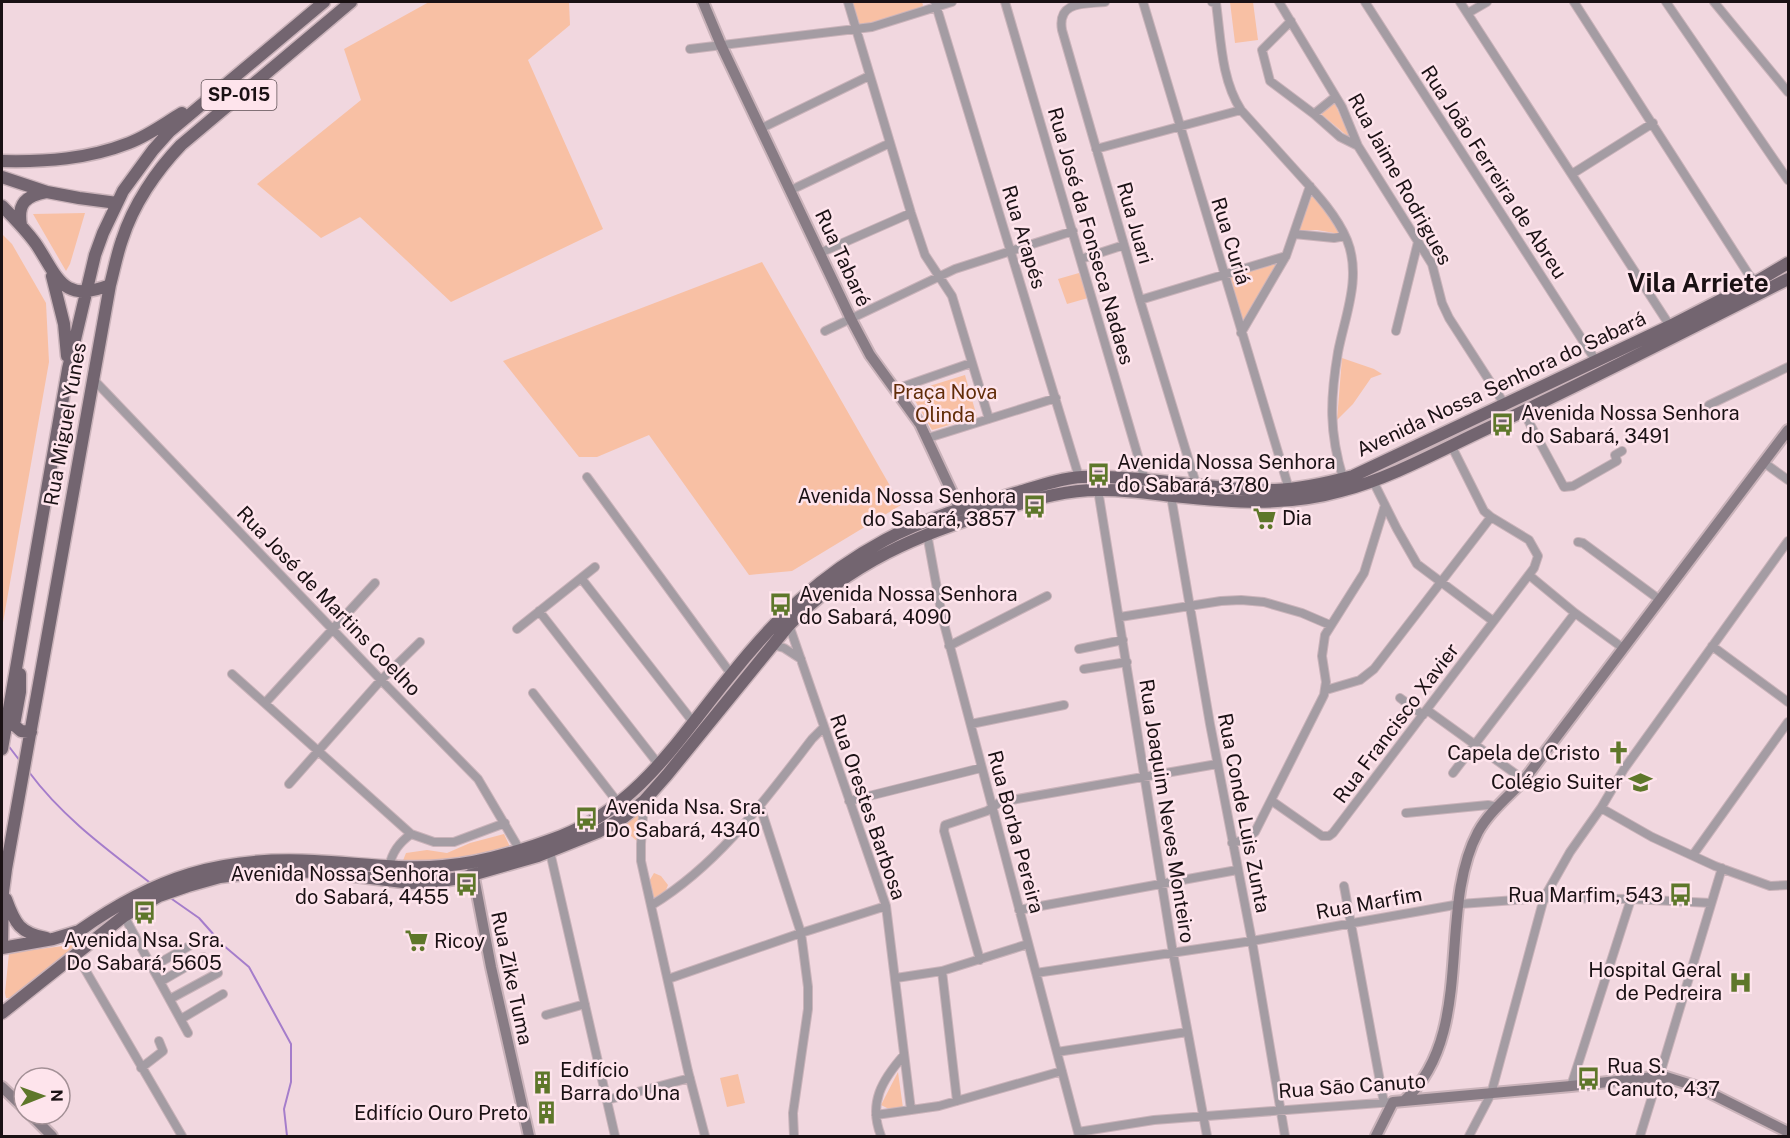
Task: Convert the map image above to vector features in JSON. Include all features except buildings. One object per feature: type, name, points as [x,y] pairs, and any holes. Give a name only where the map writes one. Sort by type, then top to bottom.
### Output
[{"type":"main road","name":"Rua Miguel Yunes","points":[[2,749],[68,369],[95,255],[117,203],[153,150],[169,132],[324,2]]},
{"type":"main road","name":"Rua Miguel Yunes","points":[[2,947],[3,892],[110,285],[122,239],[140,201],[174,151],[351,2]]},
{"type":"main road","points":[[2,161],[67,160],[128,144],[213,93]]},
{"type":"main road","points":[[2,177],[48,192],[117,203],[124,214],[122,239]]},
{"type":"main road","points":[[21,225],[20,210],[23,203],[34,194],[48,192]]},
{"type":"main road","points":[[2,206],[21,225],[60,283],[71,290],[86,291],[98,290],[110,285]]},
{"type":"main road","name":"Avenida Nossa Senhora do Sabará","points":[[2,1013],[124,916],[159,896],[188,886],[242,873],[294,870],[411,883],[442,881],[472,868],[522,854],[577,829],[619,804],[659,765],[731,674],[774,624],[801,597],[824,578],[886,539],[920,523],[1049,495],[1098,490],[1258,503],[1292,501],[1341,492],[1373,480],[1505,405],[1596,362],[1632,351],[1670,326],[1788,263]]},
{"type":"main road","points":[[49,266],[64,324],[68,369]]},
{"type":"main road","name":"Avenida Nossa Senhora do Sabará","points":[[522,854],[550,852],[598,832],[624,817],[644,801],[789,625],[826,590],[890,549],[927,534],[963,515],[1079,477],[1254,489],[1314,486],[1343,478],[1420,452],[1451,445],[1523,411],[1632,351],[1788,279]]},
{"type":"main road","points":[[18,652],[21,685],[14,725],[21,731],[31,732]]},
{"type":"main road","name":"Avenida Nossa Senhora do Sabará","points":[[2,947],[53,939],[80,931],[144,891],[194,872],[219,866],[277,860],[389,867],[472,868]]},
{"type":"main road","points":[[3,892],[22,930],[53,939]]},
{"type":"street","name":"Rua Tabaré","points":[[703,2],[720,45],[762,128],[851,319],[870,355],[896,389],[928,438],[963,515]]},
{"type":"street","points":[[848,2],[925,255],[952,296],[989,419]]},
{"type":"street","points":[[690,49],[855,30],[880,25],[936,4],[952,2]]},
{"type":"street","name":"Rua José da Fonseca Nadaes","points":[[1005,2],[1145,480]]},
{"type":"street","name":"Rua Juari","points":[[1105,2],[1075,5],[1066,9],[1061,22],[1140,300],[1196,484]]},
{"type":"street","name":"Rua Curiá","points":[[1143,2],[1289,489]]},
{"type":"street","points":[[1215,2],[1224,66],[1229,86],[1241,110],[1328,207],[1345,236],[1352,261],[1353,274],[1338,353],[1331,422],[1343,478]]},
{"type":"street","name":"Rua Jaime Rodrigues","points":[[1279,2],[1345,114],[1358,146],[1435,271],[1445,311],[1505,405]]},
{"type":"street","name":"Rua João Ferreira de Abreu","points":[[1365,2],[1596,362]]},
{"type":"street","points":[[1460,2],[1670,326]]},
{"type":"street","points":[[1468,13],[1486,2]]},
{"type":"street","points":[[1574,2],[1749,275],[1756,282]]},
{"type":"street","points":[[1666,2],[1788,180]]},
{"type":"street","points":[[1714,2],[1788,92]]},
{"type":"street","name":"Rua Arapés","points":[[936,4],[1079,477]]},
{"type":"street","points":[[1291,21],[1262,50],[1267,75],[1274,84],[1340,137],[1358,146]]},
{"type":"street","points":[[762,128],[869,76]]},
{"type":"street","points":[[1314,114],[1335,97]]},
{"type":"street","points":[[1096,149],[1241,110]]},
{"type":"street","points":[[1572,174],[1653,123]]},
{"type":"street","points":[[791,190],[890,142]]},
{"type":"street","points":[[1241,333],[1286,256],[1310,186]]},
{"type":"street","points":[[820,253],[911,213]]},
{"type":"street","points":[[825,331],[955,269],[1073,231]]},
{"type":"street","points":[[1294,234],[1334,238],[1345,236]]},
{"type":"street","points":[[1396,331],[1418,242]]},
{"type":"street","points":[[1081,259],[1124,245]]},
{"type":"street","points":[[1140,300],[1286,256]]},
{"type":"street","points":[[896,389],[972,363]]},
{"type":"street","points":[[1709,405],[1788,367]]},
{"type":"street","name":"Rua José de Martins Coelho","points":[[93,379],[478,779],[522,854]]},
{"type":"street","points":[[928,438],[1056,398]]},
{"type":"street","points":[[1523,411],[1564,487],[1573,486],[1617,460],[1618,453]]},
{"type":"street","points":[[1376,1137],[1394,1102],[1422,1082],[1433,1063],[1450,994],[1465,870],[1478,832],[1524,780],[1788,430]]},
{"type":"street","points":[[1451,445],[1484,511],[1491,518],[1530,541],[1538,556],[1529,575],[1623,648]]},
{"type":"street","points":[[1763,462],[1788,480]]},
{"type":"street","points":[[587,477],[731,674]]},
{"type":"street","points":[[1373,480],[1414,559],[1424,570],[1493,621]]},
{"type":"street","name":"Rua Joaquim Neves Monteiro","points":[[1098,490],[1173,953],[1206,1137]]},
{"type":"street","name":"Rua Conde Luis Zunta","points":[[1171,496],[1285,1137]]},
{"type":"street","points":[[1232,843],[1247,839],[1255,832],[1326,690],[1323,648],[1325,635],[1364,573],[1384,505]]},
{"type":"street","points":[[1326,690],[1369,675],[1491,518]]},
{"type":"street","name":"Rua Borba Pereira","points":[[927,534],[949,646],[1079,1134]]},
{"type":"street","points":[[1469,1137],[1491,1094],[1544,898],[1570,852],[1601,808],[1624,769],[1788,541]]},
{"type":"street","points":[[1578,543],[1583,543],[1660,600]]},
{"type":"street","points":[[517,629],[595,567]]},
{"type":"street","name":"Rua Francisco Xavier","points":[[1272,801],[1322,836],[1329,836],[1529,575]]},
{"type":"street","points":[[581,578],[693,722]]},
{"type":"street","points":[[266,702],[375,583]]},
{"type":"street","points":[[949,646],[1047,596]]},
{"type":"street","points":[[1120,617],[1231,600],[1264,602],[1302,613],[1330,625]]},
{"type":"street","points":[[538,611],[659,765]]},
{"type":"street","points":[[1453,773],[1575,613]]},
{"type":"street","name":"Rua Orestes Barbosa","points":[[789,625],[886,906],[911,1110]]},
{"type":"street","points":[[1079,649],[1123,640]]},
{"type":"street","points":[[289,784],[381,680],[420,642]]},
{"type":"street","points":[[773,645],[784,648],[801,659]]},
{"type":"street","points":[[1712,646],[1788,702]]},
{"type":"street","points":[[1084,669],[1127,662]]},
{"type":"street","points":[[232,674],[411,834],[434,842],[454,842],[505,823]]},
{"type":"street","points":[[533,693],[619,804]]},
{"type":"street","points":[[1400,698],[1475,745],[1524,780]]},
{"type":"street","points":[[971,724],[1064,705]]},
{"type":"street","points":[[1693,855],[1788,722]]},
{"type":"street","points":[[652,905],[706,866],[760,806],[812,739],[824,728]]},
{"type":"street","points":[[980,960],[944,828],[948,823],[987,811],[1000,802],[1217,764]]},
{"type":"street","points":[[849,801],[981,768]]},
{"type":"street","points":[[644,801],[642,861],[705,1137]]},
{"type":"street","points":[[1406,813],[1488,805],[1498,807]]},
{"type":"street","points":[[760,806],[801,933],[808,987],[808,1009],[793,1113],[794,1137]]},
{"type":"street","points":[[1601,808],[1652,837],[1722,868],[1770,886],[1788,885]]},
{"type":"street","points":[[389,867],[398,845],[411,834]]},
{"type":"street","points":[[550,852],[615,1137]]},
{"type":"street","name":"Rua Zike Tuma","points":[[472,868],[489,960],[529,1137]]},
{"type":"street","points":[[1640,1137],[1722,868]]},
{"type":"street","points":[[1019,910],[1237,870]]},
{"type":"street","points":[[1344,886],[1394,1102]]},
{"type":"street","name":"Rua Marfim","points":[[1036,973],[1251,941],[1460,904],[1544,898],[1711,903]]},
{"type":"street","points":[[1571,1086],[1631,899]]},
{"type":"street","points":[[668,979],[886,906]]},
{"type":"street","points":[[124,916],[188,1033]]},
{"type":"street","points":[[896,978],[942,971],[1029,944]]},
{"type":"street","points":[[152,967],[191,945]]},
{"type":"street","points":[[76,954],[182,1137]]},
{"type":"street","points":[[160,982],[203,957]]},
{"type":"street","points":[[942,971],[957,1101]]},
{"type":"street","points":[[170,999],[218,973]]},
{"type":"street","points":[[181,1019],[223,994]]},
{"type":"street","points":[[546,1015],[585,1004]]},
{"type":"street","points":[[1057,1052],[1187,1032]]},
{"type":"street","points":[[141,1068],[164,1051],[159,1041]]},
{"type":"street","points":[[881,1137],[876,1115],[878,1096],[882,1083],[904,1055]]},
{"type":"street","points":[[876,1115],[957,1101],[1062,1071]]},
{"type":"street","points":[[607,1100],[690,1078]]},
{"type":"street","name":"Rua São Canuto","points":[[1079,1134],[1154,1120],[1491,1094],[1629,1079],[1658,1080],[1698,1087],[1788,1132]]},
{"type":"street","points":[[41,1126],[52,1137]]},
{"type":"green space","points":[[429,2],[569,2],[570,25],[528,60],[603,229],[451,302],[360,217],[321,238],[257,184],[361,100],[344,49]]},
{"type":"green space","points":[[851,2],[922,2],[923,5],[863,25],[856,24]]},
{"type":"green space","points":[[1230,2],[1253,2],[1258,40],[1235,43]]},
{"type":"green space","points":[[1334,102],[1351,139],[1320,113]]},
{"type":"green space","points":[[1311,193],[1340,234],[1317,230],[1297,231],[1302,223]]},
{"type":"green space","points":[[85,213],[70,264],[66,271],[33,214]]},
{"type":"green space","points":[[2,234],[12,244],[46,303],[49,362],[2,628]]},
{"type":"green space","points":[[762,262],[901,505],[792,571],[749,575],[649,435],[597,457],[579,457],[503,361]]},
{"type":"green space","points":[[1281,262],[1242,326],[1227,277]]},
{"type":"green space","points":[[1079,273],[1088,298],[1067,304],[1058,279]]},
{"type":"green space","points":[[1342,358],[1382,374],[1371,378],[1353,404],[1337,420]]},
{"type":"green space","name":"Praça Nova Olinda","points":[[965,375],[977,417],[932,430],[910,392]]},
{"type":"green space","points":[[641,809],[637,841],[619,826]]},
{"type":"green space","points":[[504,834],[511,849],[460,861],[402,863],[406,853],[427,850],[447,853],[470,843]]},
{"type":"green space","points":[[654,873],[661,876],[668,885],[664,895],[652,901],[648,883]]},
{"type":"green space","points":[[87,936],[89,938],[10,998],[6,998],[9,953],[63,946]]},
{"type":"green space","points":[[898,1072],[903,1108],[891,1110],[881,1105]]},
{"type":"green space","points":[[738,1074],[745,1103],[727,1107],[720,1078]]},
{"type":"waterway","points":[[7,744],[20,761]]},
{"type":"waterway","points":[[29,772],[71,819],[153,885]]},
{"type":"waterway","points":[[169,897],[199,918],[223,945],[249,967],[291,1044],[291,1082],[284,1109],[287,1136]]},
{"type":"place","name":"Avenida Nossa Senhora do Sabará, 3491","points":[[1503,425]]},
{"type":"place","name":"Avenida Nossa Senhora do Sabará, 3780","points":[[1099,474]]},
{"type":"place","name":"Avenida Nossa Senhora do Sabará, 3857","points":[[1034,507]]},
{"type":"place","name":"Dia","points":[[1264,518]]},
{"type":"place","name":"Avenida Nossa Senhora do Sabará, 4090","points":[[781,605]]},
{"type":"place","name":"Capela de Cristo","points":[[1618,753]]},
{"type":"place","name":"Colégio Suiter","points":[[1641,782]]},
{"type":"place","name":"Avenida Nsa. Sra. Do Sabará, 4340","points":[[587,818]]},
{"type":"place","name":"Avenida Nossa Senhora do Sabará, 4455","points":[[467,885]]},
{"type":"place","name":"Rua Marfim, 543","points":[[1681,895]]},
{"type":"place","name":"Avenida Nsa. Sra. Do Sabará, 5605","points":[[144,913]]},
{"type":"place","name":"Ricoy","points":[[416,941]]},
{"type":"place","name":"Hospital Geral de Pedreira","points":[[1740,982]]},
{"type":"place","name":"Rua S. Canuto, 437","points":[[1589,1078]]},
{"type":"place","name":"Edifício Barra do Una","points":[[542,1082]]},
{"type":"place","name":"Edifício Ouro Preto","points":[[546,1113]]},
{"type":"district","name":"Vila Arriete","points":[[1698,283]]}]
